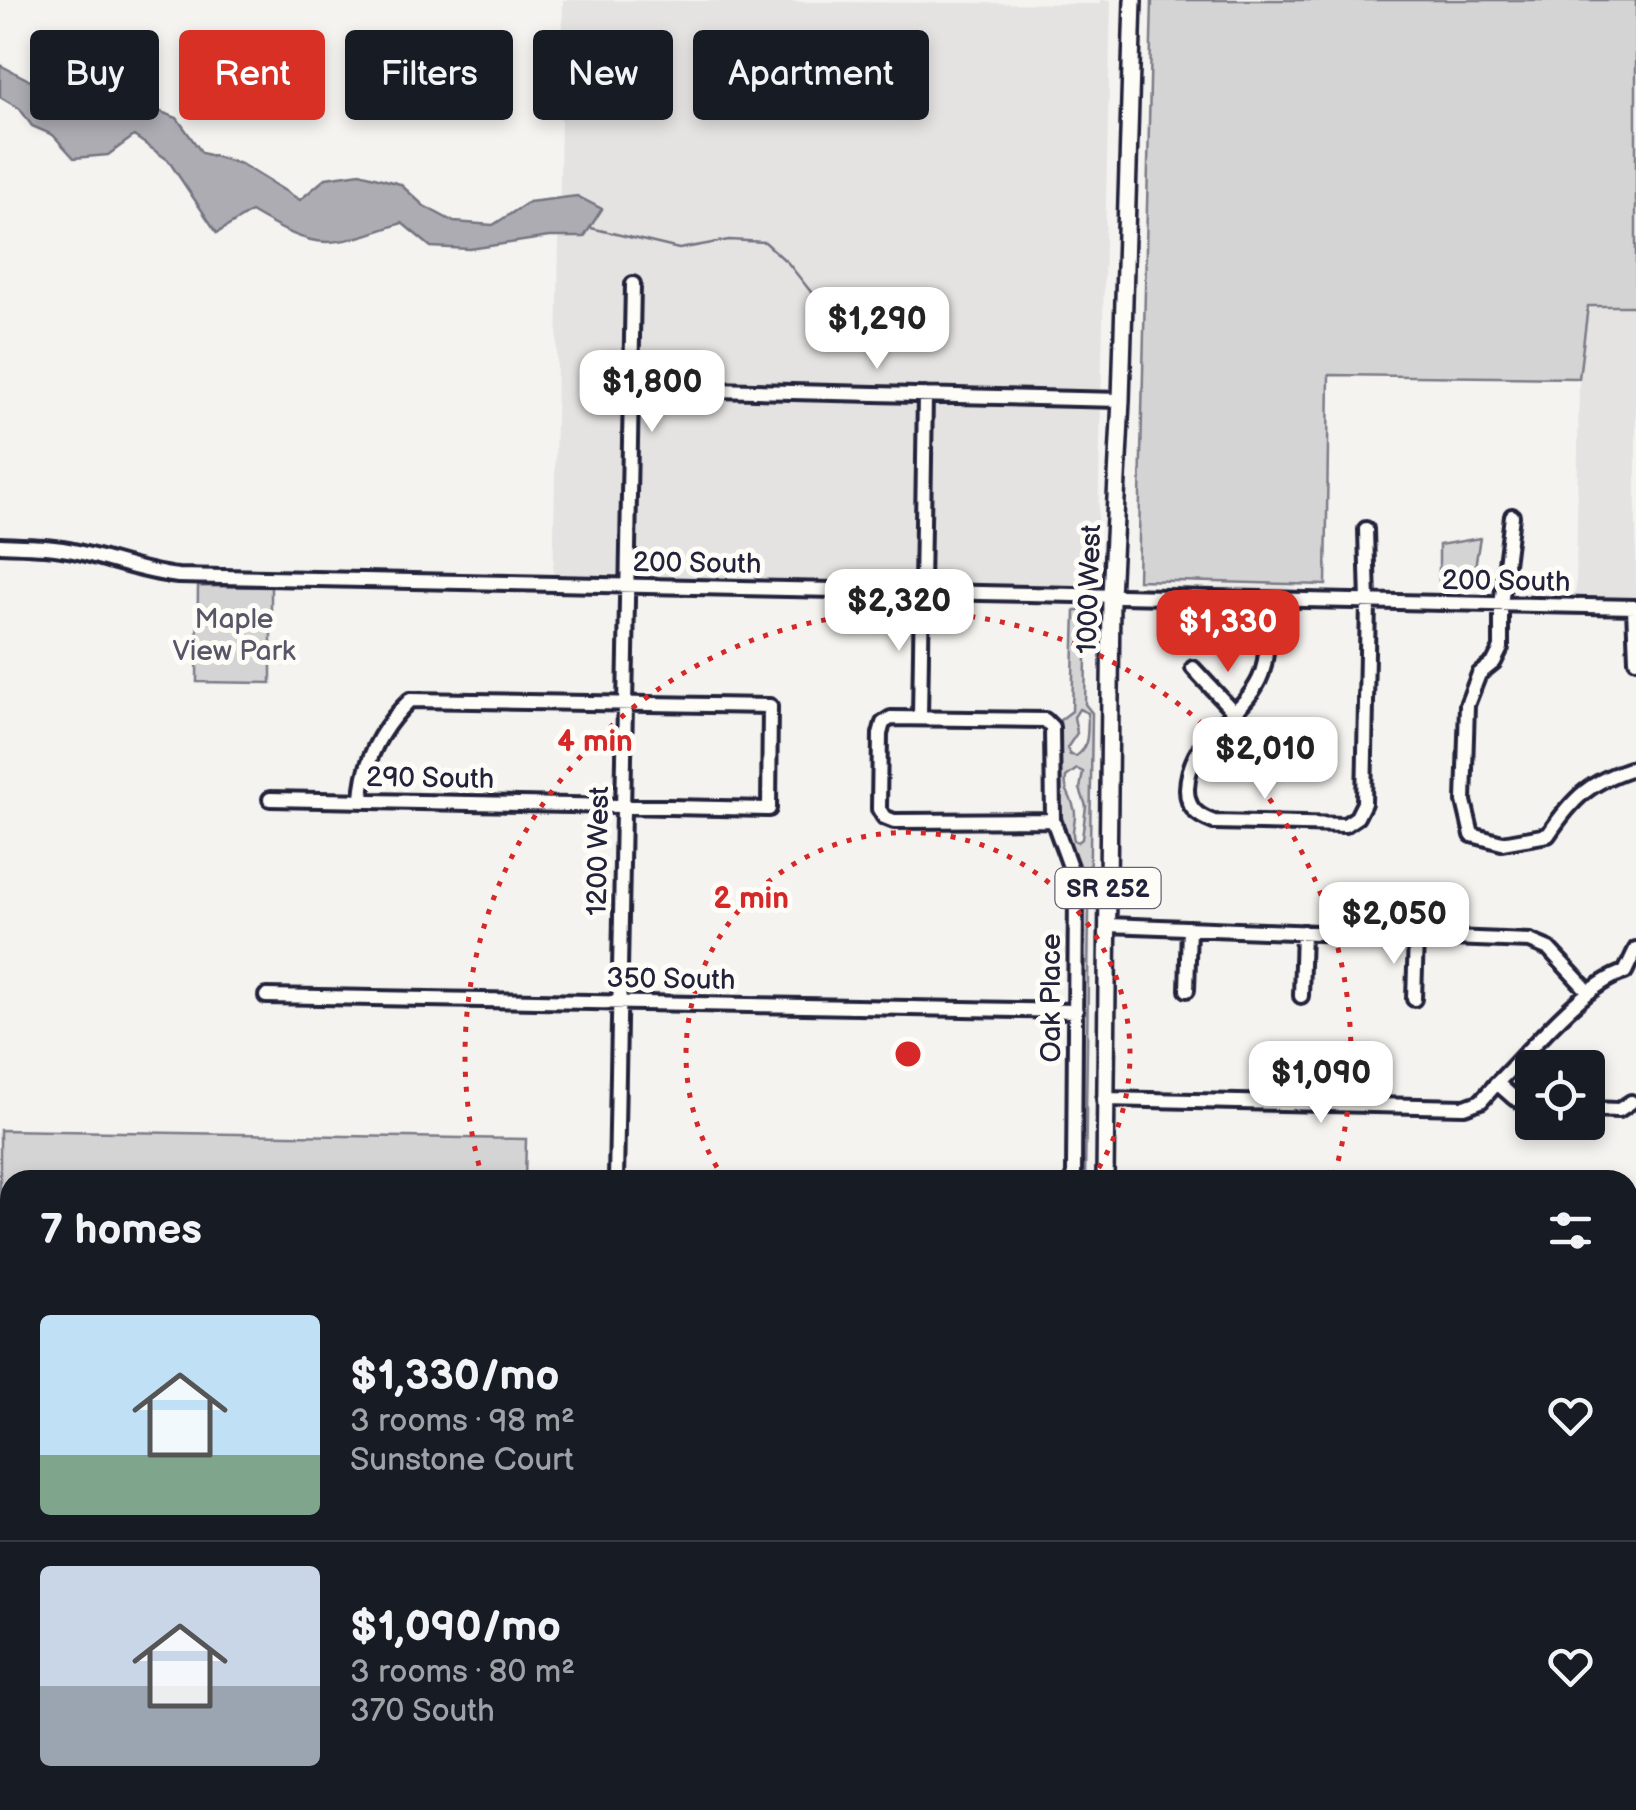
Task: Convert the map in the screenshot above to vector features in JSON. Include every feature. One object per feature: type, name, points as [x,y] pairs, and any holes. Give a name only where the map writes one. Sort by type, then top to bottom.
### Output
[{"type":"main road","name":"1000 West","points":[[1104,1170],[1112,596],[1133,0]]},
{"type":"street","name":"1200 West","points":[[616,1170],[633,284]]},
{"type":"street","points":[[632,388],[1121,400]]},
{"type":"street","points":[[920,717],[926,395]]},
{"type":"street","points":[[1512,516],[1501,605],[1501,648],[1494,662],[1479,674],[1467,705],[1464,802],[1472,835],[1502,844],[1548,834],[1584,789],[1606,776],[1636,767]]},
{"type":"street","points":[[1266,602],[1261,676],[1250,694],[1199,749],[1190,768],[1188,803],[1198,816],[1214,822],[1344,825],[1357,818],[1364,804],[1366,529]]},
{"type":"street","name":"200 South","points":[[0,545],[78,552],[144,572],[178,576],[1635,608]]},
{"type":"street","points":[[1635,608],[1636,660]]},
{"type":"street","points":[[1193,668],[1232,710]]},
{"type":"street","points":[[362,801],[366,762],[410,700],[624,702]]},
{"type":"street","name":"290 South","points":[[270,799],[769,809],[770,706],[624,702]]},
{"type":"street","points":[[920,717],[1045,720],[1052,728],[1052,820],[894,821],[884,817],[879,808],[882,723],[891,718],[920,717]]},
{"type":"street","name":"Oak Place","points":[[1052,820],[1076,892],[1074,1170]]},
{"type":"street","points":[[1108,925],[1540,943],[1550,948],[1589,992]]},
{"type":"street","points":[[1187,990],[1188,928]]},
{"type":"street","points":[[1301,996],[1302,932]]},
{"type":"street","points":[[1414,999],[1416,936]]},
{"type":"street","points":[[1104,1099],[1466,1107],[1481,1101],[1589,992],[1610,976],[1625,972],[1636,949]]},
{"type":"street","name":"350 South","points":[[266,996],[1076,1011]]},
{"type":"street","points":[[1496,1082],[1515,1098]]},
{"type":"street","points":[[1605,1110],[1619,1110],[1630,1102]]},
{"type":"shaded area","points":[[563,0],[1099,4],[1100,0],[1111,0],[1096,605],[553,594],[561,120],[673,120],[673,30],[562,30]]},
{"type":"shaded area","points":[[0,65],[30,81],[30,120],[159,120],[159,111],[177,118],[202,153],[241,164],[300,200],[326,178],[360,173],[400,184],[424,206],[454,222],[493,225],[529,202],[577,196],[602,209],[584,237],[549,237],[470,249],[431,247],[402,223],[340,241],[309,240],[251,212],[217,233],[168,160],[134,136],[108,155],[74,158],[53,135],[32,126],[20,109],[0,97]]},
{"type":"shaded area","points":[[1588,306],[1636,306],[1636,613],[1571,612],[1576,588],[1579,378]]},
{"type":"green space","points":[[1152,0],[1636,0],[1636,306],[1588,306],[1579,378],[1329,375],[1326,585],[1138,580]]},
{"type":"green space","points":[[1480,538],[1472,584],[1439,584],[1439,545]]},
{"type":"green space","name":"Maple View Park","points":[[198,586],[271,587],[271,683],[197,682]]},
{"type":"green space","points":[[1075,611],[1087,611],[1085,704],[1092,713],[1085,1170],[1079,1170],[1084,888],[1061,814],[1060,720],[1072,711]],"holes":[[[1079,709],[1088,713],[1084,748],[1076,756],[1070,755],[1067,748],[1077,733],[1074,717]],[[1077,769],[1083,772],[1080,789],[1086,806],[1082,839],[1078,842],[1073,836],[1075,812],[1066,777]]]},
{"type":"green space","points":[[0,1130],[526,1139],[525,1170],[0,1170]]},
{"type":"waterway","points":[[591,228],[679,249],[729,240],[765,242],[811,292],[831,303],[891,307]]}]
